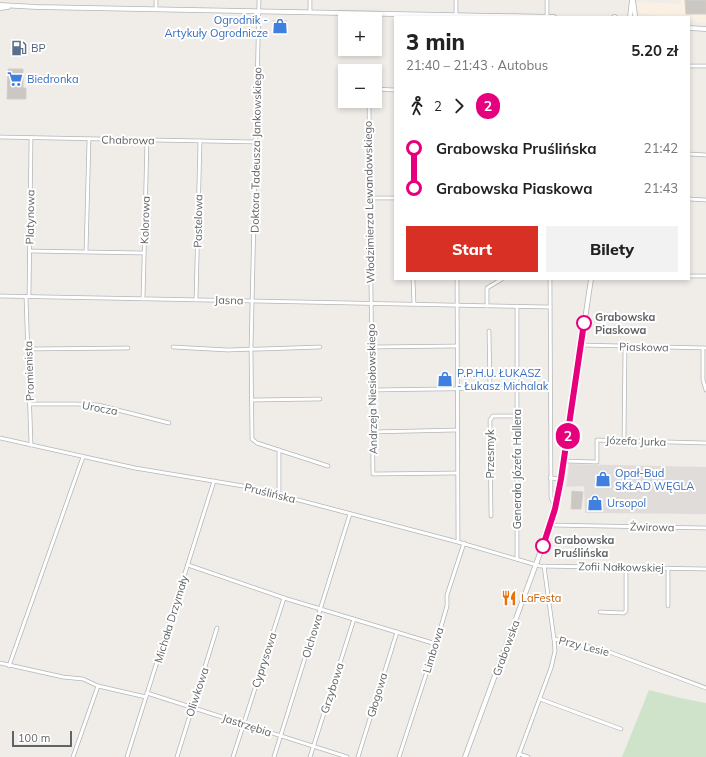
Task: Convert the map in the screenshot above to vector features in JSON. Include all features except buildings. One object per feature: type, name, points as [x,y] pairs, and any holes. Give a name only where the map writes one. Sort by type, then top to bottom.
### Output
[{"type":"street","points":[[156,0],[156,9]]},
{"type":"street","name":"Doktora Tadeusza Jankowskiego","points":[[259,0],[251,349],[252,439],[257,443],[279,450]]},
{"type":"street","points":[[310,0],[310,11]]},
{"type":"street","points":[[0,5],[310,11],[456,16],[456,0]]},
{"type":"street","points":[[547,0],[547,16]]},
{"type":"street","points":[[632,0],[637,16]]},
{"type":"street","points":[[629,16],[632,0]]},
{"type":"street","points":[[0,8],[14,6]]},
{"type":"street","points":[[690,28],[706,29]]},
{"type":"street","points":[[690,66],[706,66]]},
{"type":"street","points":[[382,89],[394,90]]},
{"type":"street","name":"Włodzimierza Lewandowskiego","points":[[369,108],[370,304]]},
{"type":"street","name":"Chabrowa","points":[[0,137],[256,142]]},
{"type":"street","name":"Platynowa","points":[[28,297],[31,138]]},
{"type":"street","points":[[86,252],[89,139]]},
{"type":"street","name":"Kolorowa","points":[[143,299],[147,140]]},
{"type":"street","name":"Pastelowa","points":[[196,300],[200,141]]},
{"type":"street","points":[[690,154],[706,155]]},
{"type":"street","points":[[369,198],[394,198]]},
{"type":"street","points":[[690,199],[706,200]]},
{"type":"street","points":[[30,251],[144,254]]},
{"type":"street","points":[[690,276],[706,276]]},
{"type":"street","points":[[413,280],[414,304]]},
{"type":"street","points":[[457,280],[458,542]]},
{"type":"street","points":[[487,306],[487,288],[500,280]]},
{"type":"street","points":[[550,280],[550,498],[556,504]]},
{"type":"street","name":"Grabowska","points":[[465,757],[536,565],[556,504],[564,461],[591,280]]},
{"type":"street","name":"Jasna","points":[[0,296],[550,307]]},
{"type":"street","name":"Promienista","points":[[28,297],[31,445]]},
{"type":"street","name":"Andrzeja Niesiołowskiego","points":[[370,304],[373,474],[457,473]]},
{"type":"street","name":"Generała Józefa Hallera","points":[[517,306],[517,559]]},
{"type":"street","points":[[489,331],[490,388]]},
{"type":"street","name":"Piaskowa","points":[[581,345],[704,348]]},
{"type":"street","points":[[371,348],[457,346]]},
{"type":"street","points":[[624,440],[625,346]]},
{"type":"street","points":[[173,347],[215,350],[320,347]]},
{"type":"street","points":[[29,349],[128,348]]},
{"type":"street","points":[[704,348],[702,380],[706,390]]},
{"type":"street","points":[[372,390],[517,388]]},
{"type":"street","points":[[252,400],[320,399]]},
{"type":"street","name":"Urocza","points":[[30,404],[98,405],[169,423]]},
{"type":"street","name":"Przesmyk","points":[[491,516],[490,420],[494,416],[517,416]]},
{"type":"street","points":[[372,432],[457,430]]},
{"type":"street","name":"Pruślińska","points":[[0,438],[158,473],[249,487],[279,494],[464,543],[536,565]]},
{"type":"street","name":"Józefa Jurka","points":[[564,461],[597,462],[597,440],[706,442]]},
{"type":"street","points":[[279,494],[279,450],[328,466]]},
{"type":"street","points":[[9,666],[84,457]]},
{"type":"street","points":[[550,478],[561,479]]},
{"type":"street","name":"Michała Drzymały","points":[[127,757],[214,481]]},
{"type":"street","name":"Olchowa","points":[[274,757],[350,514]]},
{"type":"street","name":"Żwirowa","points":[[550,525],[706,528]]},
{"type":"street","name":"Limbowa","points":[[399,757],[436,644],[447,606],[447,595],[464,543]]},
{"type":"street","points":[[188,565],[284,598],[436,644]]},
{"type":"street","name":"Zofii Nałkowskiej","points":[[536,565],[706,569]]},
{"type":"street","name":"Przy Lesie","points":[[544,566],[554,639],[604,650],[706,688]]},
{"type":"street","points":[[600,612],[624,613],[626,611],[626,568]]},
{"type":"street","points":[[668,568],[668,606]]},
{"type":"street","name":"Cyprysowa","points":[[233,757],[284,598]]},
{"type":"street","name":"Grzybowa","points":[[310,757],[354,619]]},
{"type":"street","name":"Oliwkowa","points":[[177,757],[218,628]]},
{"type":"street","name":"Głogowa","points":[[358,757],[397,632]]},
{"type":"street","points":[[528,757],[518,755],[551,668],[555,651],[554,639]]},
{"type":"street","name":"Jastrzębia","points":[[0,664],[63,677],[83,679],[98,686],[146,695],[347,757]]},
{"type":"street","points":[[74,757],[98,686]]},
{"type":"street","points":[[540,699],[621,729]]},
{"type":"shaded area","points":[[681,0],[706,0],[706,23],[690,20],[690,16],[662,16],[640,13],[637,7],[637,2],[680,4]]},
{"type":"shaded area","points":[[569,464],[706,467],[706,514],[585,513],[584,486],[566,487]]},
{"type":"green space","points":[[649,690],[706,703],[706,757],[622,757]]},
{"type":"bus line","name":"2","points":[[543,546],[555,509],[561,479],[584,323]]},
{"type":"place","name":"Ogrodnik - Artykuły Ogrodnicze","points":[[280,26]]},
{"type":"place","name":"BP","points":[[19,48]]},
{"type":"place","name":"Biedronka","points":[[15,79]]},
{"type":"place","name":"Grabowska Piaskowa","points":[[584,323]]},
{"type":"place","name":"P.P.H.U. ŁUKASZ - Łukasz Michalak","points":[[445,379]]},
{"type":"place","name":"Opał-Bud SKŁAD WĘGLA","points":[[603,479]]},
{"type":"place","name":"Ursopol","points":[[595,503]]},
{"type":"place","name":"Grabowska Pruślińska","points":[[543,546]]},
{"type":"place","name":"LaFesta","points":[[509,598]]}]
